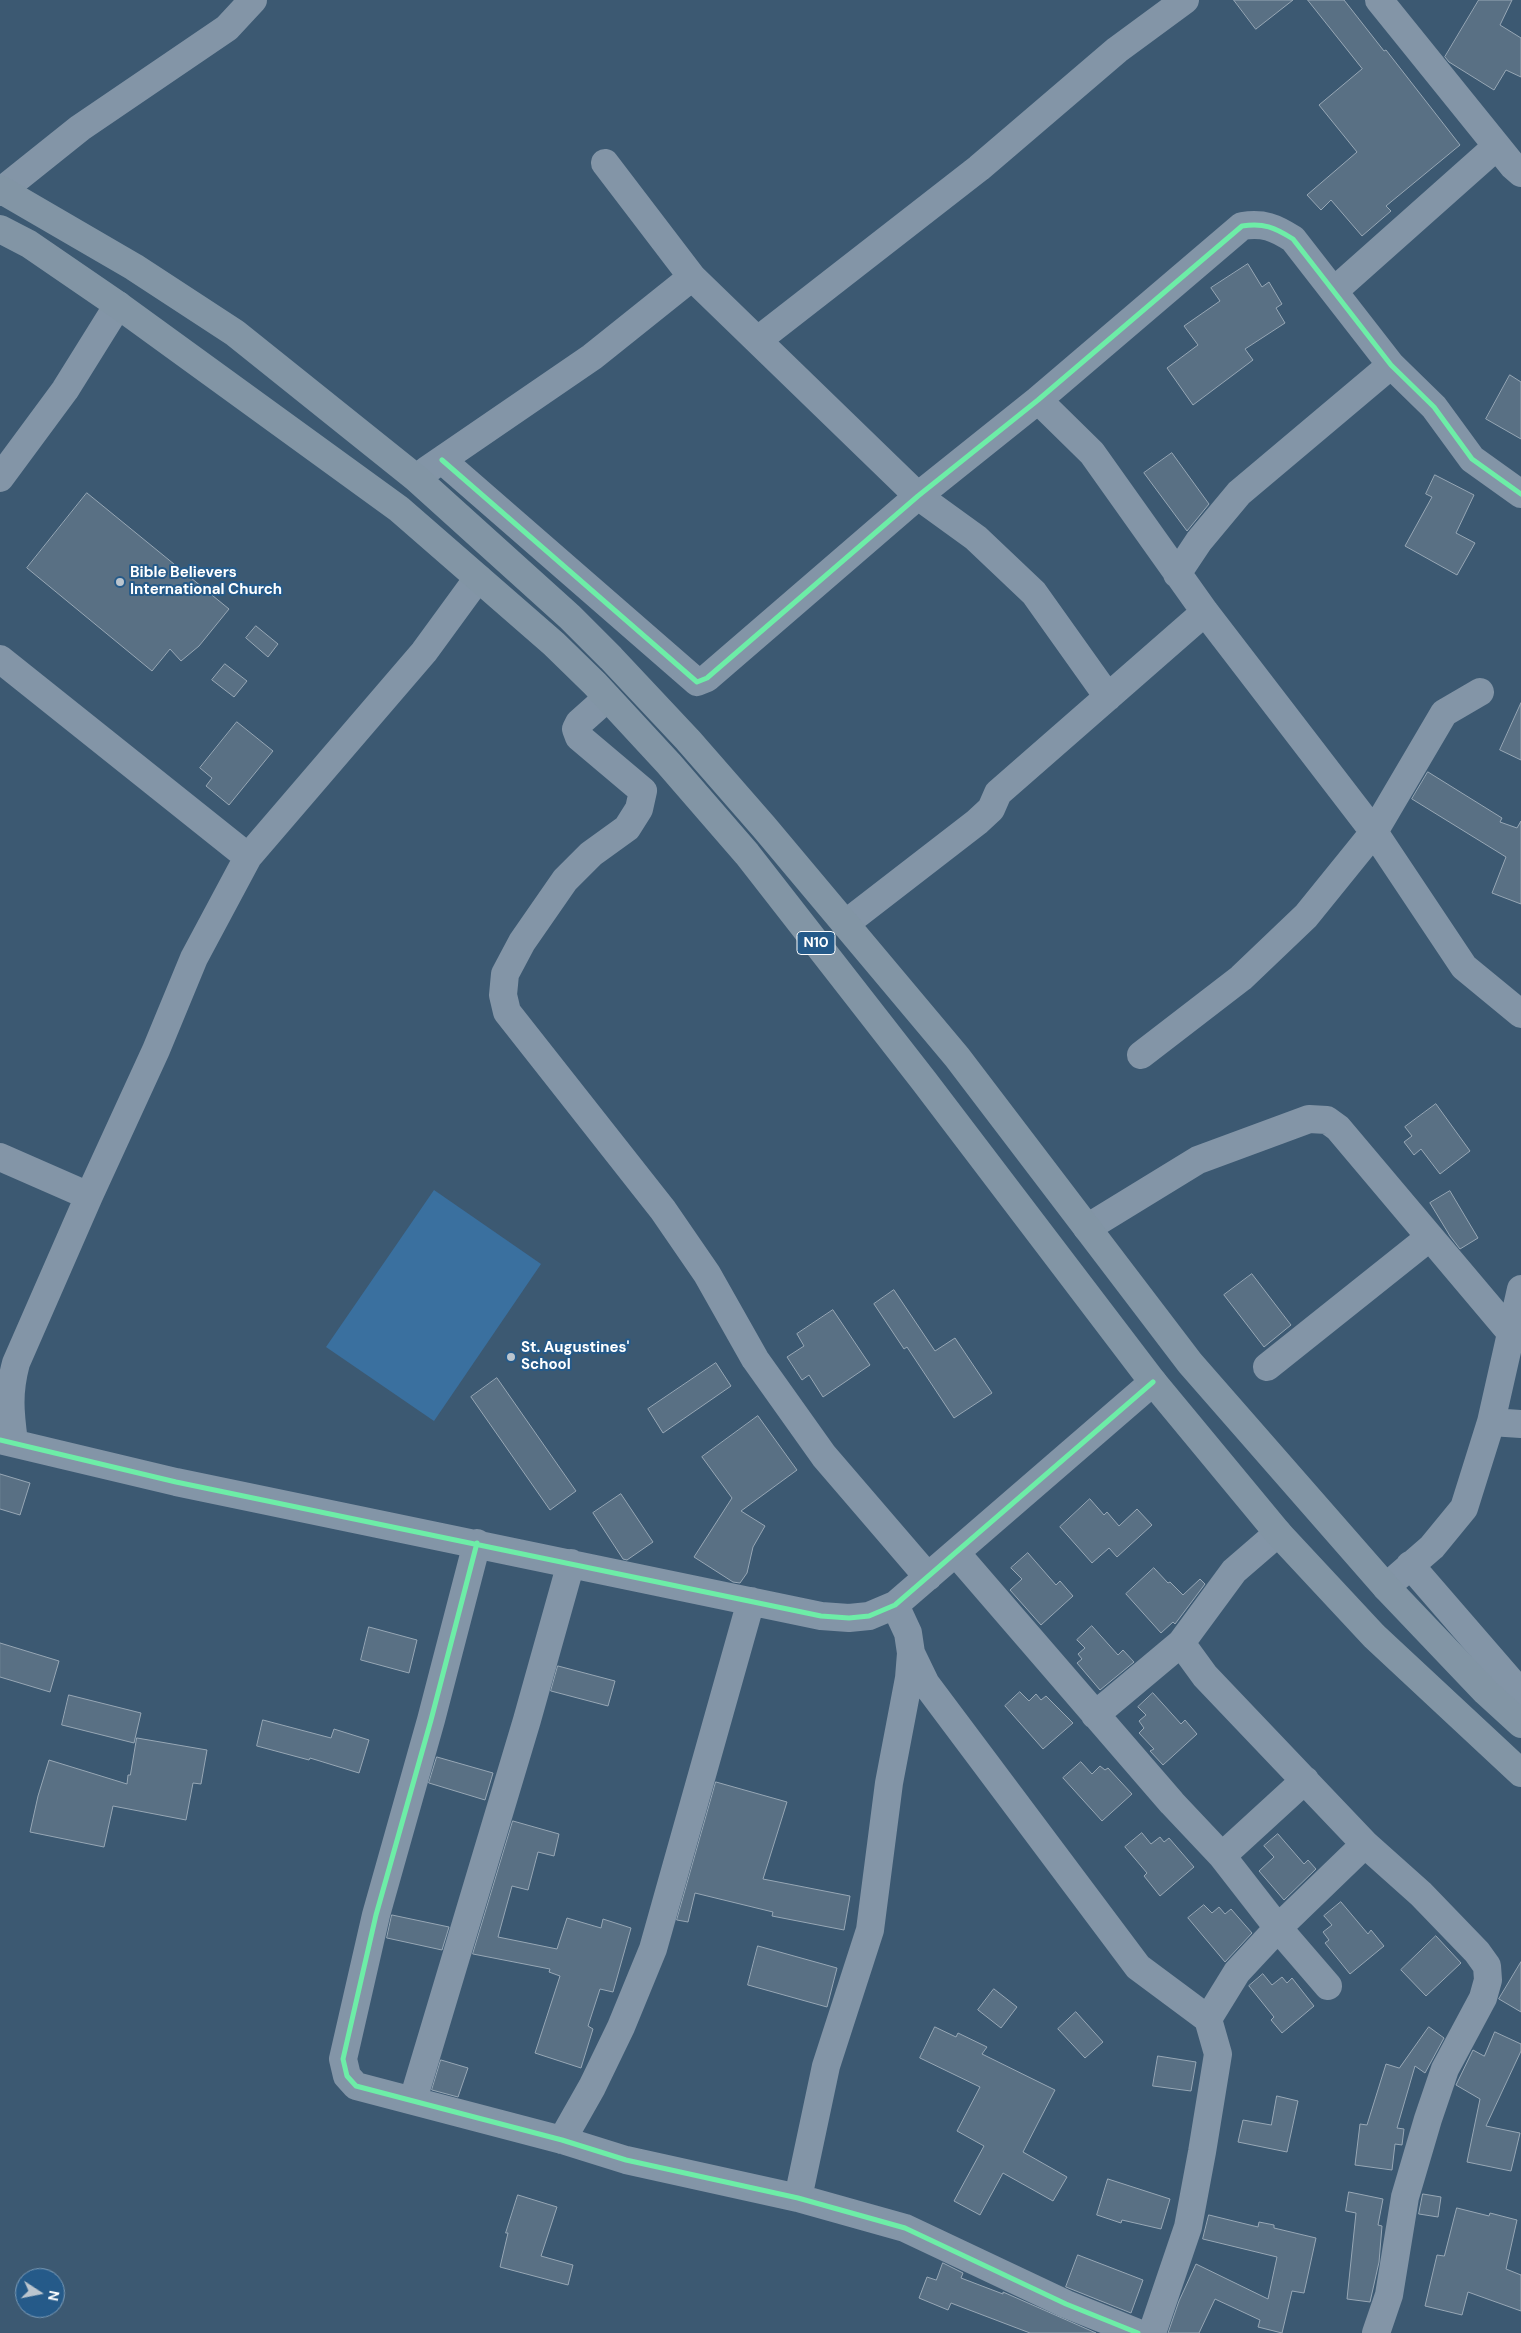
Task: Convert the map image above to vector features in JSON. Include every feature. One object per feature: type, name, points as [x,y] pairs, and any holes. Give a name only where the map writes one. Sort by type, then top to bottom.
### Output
[{"type":"main road","name":"N10","points":[[1,191],[134,267],[235,334],[416,478],[570,617],[611,658],[694,748],[956,1057],[1190,1363],[1386,1587],[1486,1692],[1521,1724]]},
{"type":"main road","name":"N10","points":[[0,229],[29,244],[118,305],[399,509],[554,644],[608,698],[669,764],[747,854],[924,1081],[1153,1382],[1278,1533],[1374,1636],[1521,1773]]},
{"type":"main road","points":[[1459,1716],[1486,1692]]},
{"type":"street","points":[[1,191],[80,128],[227,28],[253,0]]},
{"type":"street","points":[[758,340],[979,168],[1117,50],[1185,0]]},
{"type":"street","points":[[1379,0],[1521,173]]},
{"type":"street","points":[[1334,291],[1497,146]]},
{"type":"street","points":[[605,163],[692,276],[918,496],[976,538],[1034,593],[1108,697]]},
{"type":"street","points":[[442,460],[697,682],[707,678],[918,496],[1038,400],[1242,226],[1258,224],[1274,228],[1293,239],[1391,365],[1434,408],[1472,458],[1521,494]]},
{"type":"street","points":[[416,478],[592,357],[692,276]]},
{"type":"street","points":[[0,478],[65,390],[118,305]]},
{"type":"street","points":[[1178,574],[1199,540],[1239,493],[1391,365]]},
{"type":"street","points":[[1038,400],[1092,453],[1205,612],[1374,832],[1464,967],[1521,1014]]},
{"type":"street","points":[[478,578],[424,652],[248,857],[194,958],[156,1050],[89,1196],[16,1363],[10,1385],[7,1441],[176,1482],[477,1543],[821,1616],[849,1618],[869,1616],[895,1604],[1153,1382]]},
{"type":"street","points":[[845,924],[977,822],[991,809],[998,793],[1205,612]]},
{"type":"street","points":[[0,660],[248,857]]},
{"type":"street","points":[[1141,1055],[1241,978],[1306,916],[1374,832],[1444,713],[1480,692]]},
{"type":"street","points":[[608,698],[579,723],[576,730],[579,736],[644,791],[639,809],[626,828],[591,854],[565,880],[522,942],[505,974],[503,995],[508,1012],[663,1210],[707,1274],[755,1359],[824,1456],[928,1577]]},
{"type":"street","points":[[1087,1228],[1198,1160],[1309,1118],[1327,1120],[1338,1128],[1511,1333]]},
{"type":"street","points":[[0,1157],[89,1196]]},
{"type":"street","points":[[1267,1367],[1430,1237]]},
{"type":"street","points":[[1386,1587],[1432,1547],[1464,1508],[1491,1422],[1521,1289]]},
{"type":"street","points":[[1491,1422],[1521,1424]]},
{"type":"street","points":[[1095,1715],[1181,1643],[1234,1571],[1278,1533]]},
{"type":"street","points":[[477,1543],[431,1720],[376,1915],[343,2059],[346,2076],[356,2086],[562,2140],[626,2160],[798,2198],[905,2228],[1066,2304],[1138,2333]]},
{"type":"street","points":[[956,1553],[1172,1804],[1222,1856],[1278,1928],[1328,1986]]},
{"type":"street","points":[[413,2100],[527,1720],[571,1563]]},
{"type":"street","points":[[1410,1565],[1521,1693]]},
{"type":"street","points":[[562,2140],[592,2087],[653,1949],[751,1601]]},
{"type":"street","points":[[798,2198],[826,2066],[870,1930],[889,1783],[909,1678],[911,1653],[908,1633],[895,1604]]},
{"type":"street","points":[[1181,1643],[1206,1676],[1365,1844],[1421,1894],[1477,1952],[1487,1966],[1488,1980],[1483,1998],[1445,2069],[1428,2119],[1406,2197],[1389,2295],[1376,2333]]},
{"type":"street","points":[[911,1653],[926,1684],[1138,1968],[1208,2019],[1218,2054],[1202,2152],[1188,2227],[1152,2333]]},
{"type":"street","points":[[1222,1856],[1305,1780]]},
{"type":"street","points":[[1208,2019],[1237,1972],[1278,1928],[1365,1844]]},
{"type":"shaded area","points":[[434,1190],[541,1264],[434,1421],[326,1347]]},
{"type":"building","points":[[1234,0],[1293,0],[1256,29]]},
{"type":"building","points":[[1308,0],[1344,0],[1384,51],[1386,50],[1460,145],[1386,206],[1391,211],[1362,236],[1331,200],[1321,210],[1307,195],[1357,152],[1319,105],[1362,69]]},
{"type":"building","points":[[1479,0],[1512,0],[1500,25],[1521,38],[1521,77],[1506,70],[1494,90],[1449,62],[1445,57]]},
{"type":"building","points":[[1248,264],[1262,287],[1269,282],[1282,304],[1276,308],[1285,323],[1245,349],[1253,360],[1193,405],[1167,368],[1198,345],[1184,326],[1220,301],[1211,288]]},
{"type":"building","points":[[1510,375],[1521,382],[1521,439],[1486,419]]},
{"type":"building","points":[[1172,453],[1209,504],[1187,531],[1144,473]]},
{"type":"building","points":[[1435,475],[1474,495],[1456,533],[1475,543],[1457,575],[1405,546],[1432,497],[1426,494]]},
{"type":"building","name":"Bible Believers International Church","points":[[87,493],[229,609],[199,646],[181,661],[170,649],[152,671],[27,568]]},
{"type":"building","points":[[256,626],[278,644],[268,657],[246,638]]},
{"type":"building","points":[[225,664],[247,681],[234,697],[212,680]]},
{"type":"building","points":[[1521,703],[1521,760],[1500,750]]},
{"type":"building","points":[[237,722],[273,751],[229,805],[206,786],[212,778],[200,768]]},
{"type":"building","points":[[1428,772],[1502,818],[1500,822],[1517,828],[1521,821],[1521,904],[1492,893],[1506,857],[1412,799]]},
{"type":"building","points":[[1436,1104],[1470,1151],[1440,1174],[1421,1149],[1414,1155],[1404,1142],[1412,1136],[1405,1127]]},
{"type":"building","points":[[1450,1191],[1478,1238],[1460,1249],[1430,1203]]},
{"type":"building","points":[[1252,1274],[1291,1325],[1264,1347],[1224,1295]]},
{"type":"building","points":[[894,1290],[935,1351],[955,1338],[992,1393],[954,1418],[907,1347],[904,1349],[874,1304]]},
{"type":"building","points":[[833,1310],[870,1365],[823,1397],[809,1375],[802,1380],[787,1357],[804,1346],[797,1334]]},
{"type":"building","points":[[716,1363],[731,1386],[663,1433],[648,1409]]},
{"type":"building","points":[[497,1378],[576,1491],[550,1510],[471,1397]]},
{"type":"building","points":[[758,1416],[797,1470],[741,1511],[765,1526],[753,1547],[747,1573],[740,1583],[733,1582],[694,1557],[732,1498],[702,1457]]},
{"type":"building","points":[[0,1474],[30,1483],[20,1515],[0,1509]]},
{"type":"building","points":[[621,1494],[653,1542],[627,1560],[623,1559],[593,1513]]},
{"type":"building","points":[[1090,1499],[1104,1515],[1107,1512],[1119,1526],[1137,1509],[1152,1525],[1117,1557],[1109,1548],[1092,1563],[1060,1527]]},
{"type":"building","points":[[1028,1553],[1056,1585],[1060,1581],[1073,1596],[1041,1625],[1010,1590],[1022,1579],[1011,1568]]},
{"type":"building","points":[[1154,1568],[1183,1595],[1200,1579],[1205,1584],[1175,1624],[1173,1622],[1161,1633],[1126,1594]]},
{"type":"building","points":[[1092,1626],[1118,1655],[1123,1650],[1134,1662],[1100,1690],[1077,1663],[1082,1659],[1078,1654],[1085,1648],[1077,1640]]},
{"type":"building","points":[[369,1627],[417,1640],[409,1673],[361,1660]]},
{"type":"building","points":[[0,1643],[59,1661],[50,1692],[0,1677]]},
{"type":"building","points":[[558,1666],[615,1681],[608,1706],[551,1691]]},
{"type":"building","points":[[1020,1692],[1029,1701],[1036,1694],[1041,1700],[1046,1696],[1073,1723],[1043,1749],[1005,1706]]},
{"type":"building","points":[[1153,1693],[1181,1724],[1185,1720],[1197,1734],[1163,1765],[1150,1751],[1154,1749],[1139,1733],[1144,1728],[1139,1721],[1146,1715],[1138,1707]]},
{"type":"building","points":[[69,1695],[141,1713],[134,1743],[62,1725]]},
{"type":"building","points":[[263,1720],[331,1738],[334,1729],[369,1740],[359,1773],[310,1758],[309,1760],[257,1746]]},
{"type":"building","points":[[137,1738],[207,1750],[201,1784],[193,1783],[186,1820],[113,1806],[104,1847],[30,1832],[49,1760],[127,1784]]},
{"type":"building","points":[[437,1757],[493,1773],[485,1800],[429,1783]]},
{"type":"building","points":[[1081,1762],[1092,1774],[1100,1766],[1105,1770],[1108,1768],[1132,1794],[1102,1821],[1063,1778]]},
{"type":"building","points":[[716,1782],[787,1802],[763,1879],[850,1896],[844,1930],[772,1916],[773,1912],[695,1893],[688,1922],[677,1920]]},
{"type":"building","points":[[513,1821],[559,1834],[554,1856],[538,1852],[528,1890],[512,1886],[498,1937],[557,1949],[567,1918],[601,1928],[603,1919],[631,1928],[613,1992],[600,1989],[588,2026],[593,2029],[581,2068],[535,2053],[560,1976],[549,1972],[550,1969],[473,1954]]},
{"type":"building","points":[[1142,1833],[1151,1844],[1160,1837],[1164,1842],[1169,1838],[1194,1867],[1160,1896],[1144,1876],[1147,1873],[1125,1847]]},
{"type":"building","points":[[1278,1834],[1304,1864],[1308,1860],[1316,1869],[1284,1900],[1259,1871],[1274,1857],[1264,1846]]},
{"type":"building","points":[[1341,1902],[1368,1934],[1371,1930],[1384,1946],[1350,1974],[1325,1943],[1329,1940],[1323,1932],[1332,1925],[1324,1916]]},
{"type":"building","points":[[1204,1905],[1212,1913],[1219,1907],[1225,1914],[1231,1909],[1252,1933],[1225,1962],[1188,1918]]},
{"type":"building","points":[[392,1915],[449,1927],[442,1950],[387,1938]]},
{"type":"building","points":[[1436,1936],[1461,1963],[1426,1996],[1401,1970]]},
{"type":"building","points":[[758,1946],[837,1968],[827,2007],[748,1985]]},
{"type":"building","points":[[1521,1962],[1521,2012],[1499,1999]]},
{"type":"building","points":[[1263,1974],[1272,1985],[1282,1977],[1287,1983],[1292,1978],[1314,2006],[1282,2033],[1271,2020],[1274,2017],[1249,1986]]},
{"type":"building","points":[[994,1989],[1017,2007],[1001,2028],[978,2010]]},
{"type":"building","points":[[1076,2012],[1103,2042],[1085,2058],[1058,2029]]},
{"type":"building","points":[[935,2027],[956,2037],[958,2033],[987,2047],[982,2054],[1055,2090],[1023,2152],[1067,2177],[1053,2201],[1003,2173],[980,2215],[954,2201],[984,2146],[957,2131],[980,2087],[920,2058]]},
{"type":"building","points":[[1429,2027],[1444,2038],[1425,2073],[1415,2066],[1397,2128],[1404,2129],[1402,2145],[1395,2144],[1392,2170],[1355,2165],[1360,2124],[1367,2125],[1386,2064],[1399,2068]]},
{"type":"building","points":[[1495,2032],[1521,2044],[1521,2051],[1486,2126],[1520,2133],[1511,2171],[1467,2162],[1480,2099],[1456,2085],[1473,2050],[1484,2056]]},
{"type":"building","points":[[1158,2056],[1196,2062],[1191,2091],[1153,2086]]},
{"type":"building","points":[[441,2060],[468,2068],[458,2097],[432,2090]]},
{"type":"building","points":[[1277,2096],[1298,2101],[1287,2152],[1238,2142],[1243,2120],[1271,2125]]},
{"type":"building","points":[[1108,2179],[1170,2199],[1161,2229],[1122,2220],[1121,2223],[1097,2215]]},
{"type":"building","points":[[1349,2192],[1383,2199],[1378,2225],[1382,2226],[1379,2262],[1370,2302],[1347,2299],[1356,2213],[1346,2211]]},
{"type":"building","points":[[1423,2194],[1441,2197],[1438,2217],[1419,2214]]},
{"type":"building","points":[[518,2195],[557,2207],[541,2256],[573,2265],[568,2285],[500,2267],[508,2233],[506,2233]]},
{"type":"building","points":[[1457,2208],[1489,2216],[1490,2213],[1517,2220],[1506,2269],[1521,2275],[1521,2311],[1468,2292],[1462,2315],[1425,2306],[1437,2255],[1444,2256]]},
{"type":"building","points":[[1209,2215],[1258,2227],[1259,2222],[1274,2225],[1274,2228],[1316,2238],[1304,2293],[1292,2291],[1282,2333],[1258,2327],[1260,2320],[1215,2299],[1199,2333],[1168,2333],[1179,2301],[1196,2264],[1268,2299],[1277,2257],[1203,2239]]},
{"type":"building","points":[[1078,2255],[1143,2280],[1131,2313],[1066,2287]]},
{"type":"building","points":[[943,2263],[963,2273],[961,2278],[1003,2294],[1003,2292],[1096,2333],[1030,2333],[951,2303],[948,2310],[919,2298],[927,2277],[936,2280]]},
{"type":"cycle path","points":[[442,460],[697,682],[707,678],[918,496],[1038,400],[1242,226],[1257,225],[1280,231],[1293,239],[1391,365],[1434,407],[1472,459],[1521,494]]},
{"type":"cycle path","points":[[0,1440],[176,1482],[821,1616],[849,1618],[869,1616],[895,1605],[1153,1382]]},
{"type":"cycle path","points":[[477,1543],[431,1720],[376,1915],[343,2059],[347,2076],[356,2086],[562,2140],[626,2160],[798,2198],[905,2228],[1066,2304],[1138,2333]]},
{"type":"place","name":"Bible Believers International Church","points":[[120,582]]},
{"type":"place","name":"St. Augustines' School","points":[[511,1357]]}]
